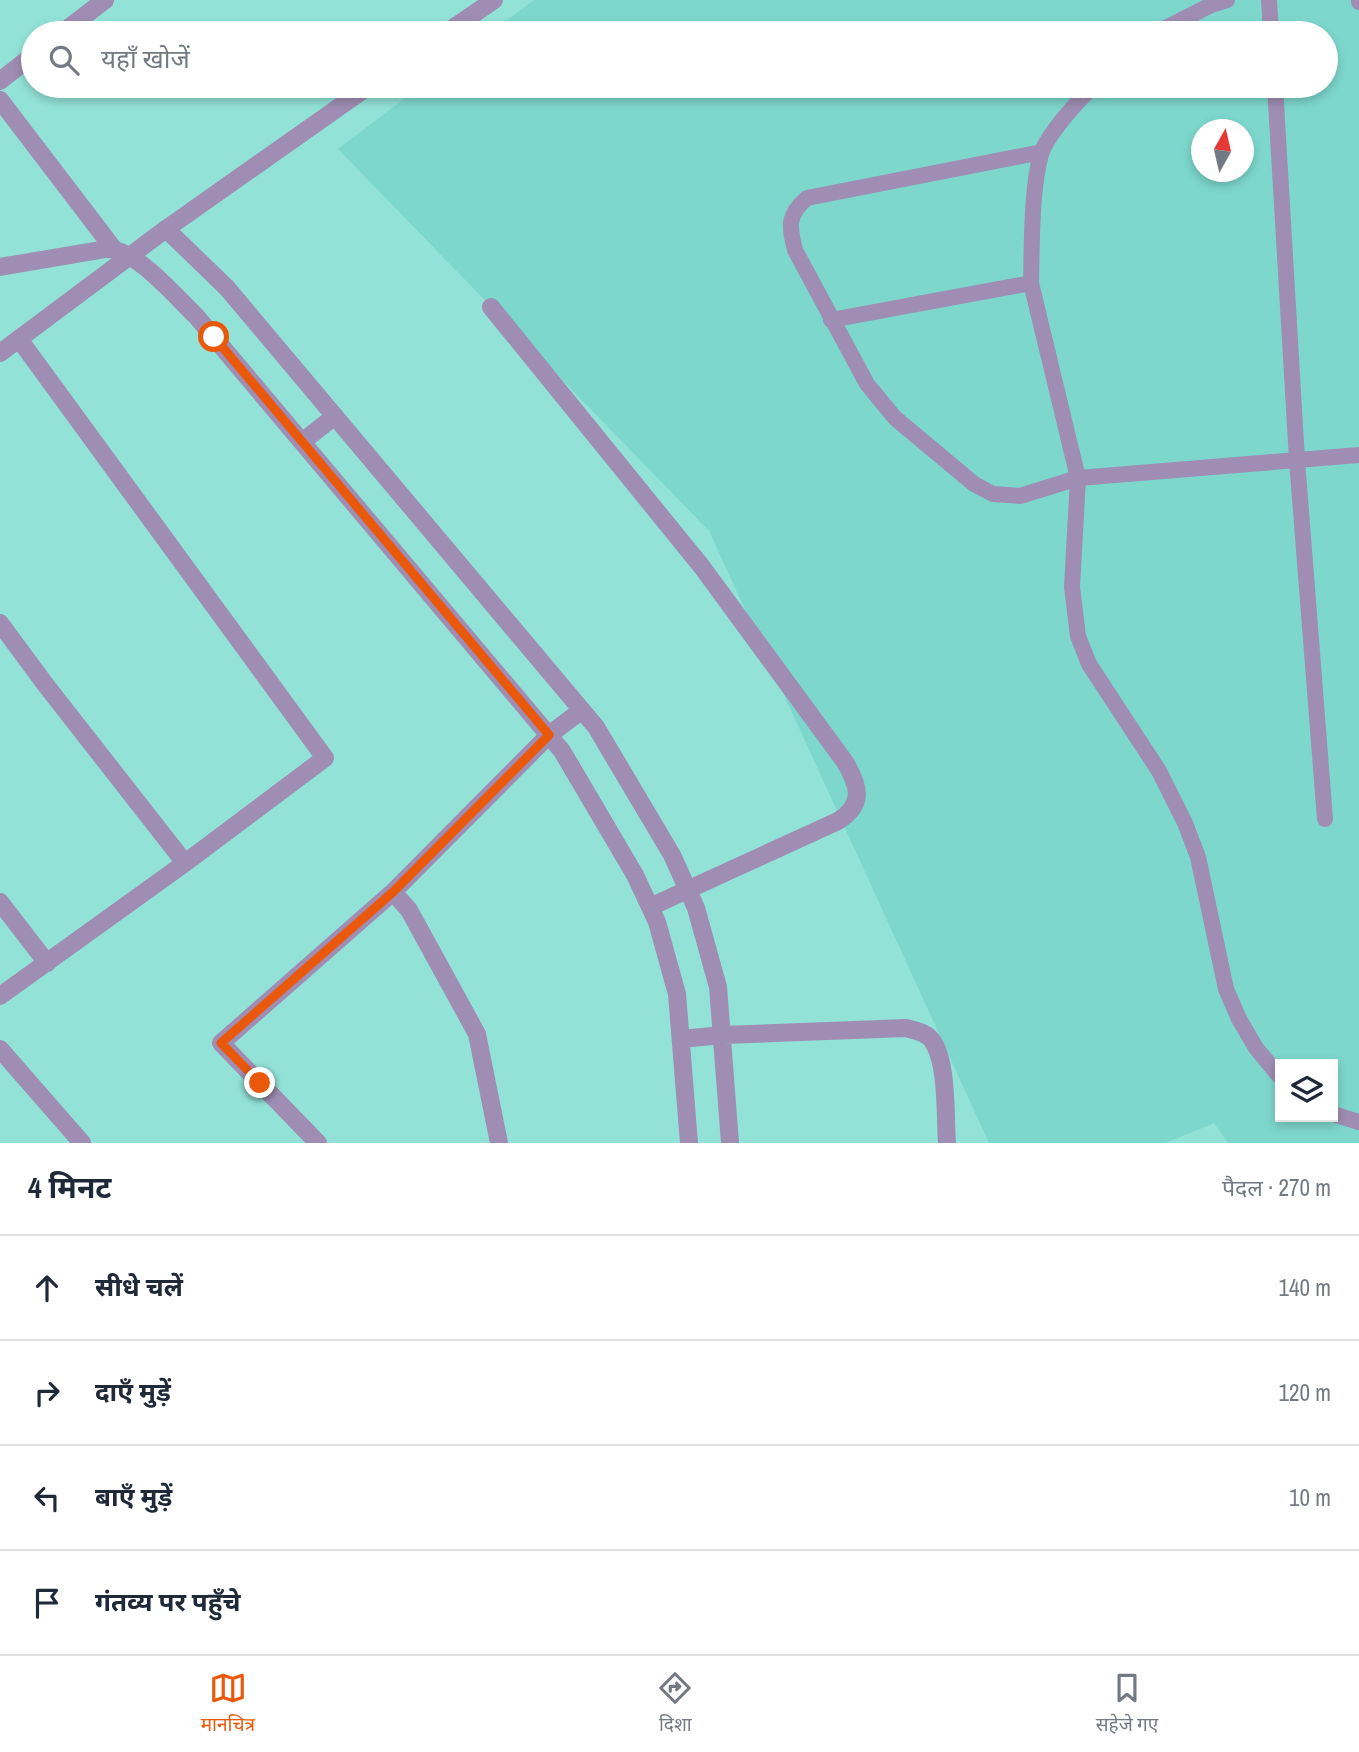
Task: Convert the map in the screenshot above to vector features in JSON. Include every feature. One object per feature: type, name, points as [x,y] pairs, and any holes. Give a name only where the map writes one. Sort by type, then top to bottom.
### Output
[{"type":"street","points":[[78,21],[105,0]]},
{"type":"street","points":[[463,21],[494,0]]},
{"type":"street","points":[[0,81],[21,64]]},
{"type":"street","points":[[0,353],[166,229],[352,98]]},
{"type":"street","points":[[0,100],[113,248]]},
{"type":"street","points":[[166,229],[227,288],[596,727],[672,855],[696,908],[718,987],[730,1143]]},
{"type":"street","points":[[0,267],[113,248],[131,255],[196,316],[562,751],[628,863],[657,922],[677,994],[689,1143]]},
{"type":"street","points":[[491,307],[702,567],[845,762],[857,787],[854,807],[838,821],[650,907]]},
{"type":"street","points":[[0,996],[186,863],[325,758],[19,339]]},
{"type":"street","points":[[302,442],[335,416]]},
{"type":"street","points":[[0,623],[186,863]]},
{"type":"street","points":[[318,1143],[221,1043],[393,892],[549,735],[582,710]]},
{"type":"street","points":[[393,892],[409,911],[477,1034],[499,1143]]},
{"type":"street","points":[[0,902],[47,963]]},
{"type":"street","points":[[681,1039],[906,1028],[921,1032],[930,1037],[941,1062],[947,1143]]},
{"type":"street","points":[[0,1049],[82,1143]]},
{"type":"lane","points":[[1180,21],[1227,0]]},
{"type":"lane","points":[[1269,0],[1270,21]]},
{"type":"lane","points":[[1081,98],[1042,152],[1032,234],[1031,283],[1078,478],[1072,587],[1078,636],[1089,664],[1159,771],[1185,822],[1198,857],[1226,989],[1256,1048],[1275,1071]]},
{"type":"lane","points":[[1276,98],[1297,460],[1325,819]]},
{"type":"lane","points":[[1042,152],[807,198],[796,208],[791,218],[790,232],[795,250],[867,384],[895,418],[949,465],[985,491],[1006,496],[1020,496],[1078,478],[1359,455]]},
{"type":"lane","points":[[831,320],[1031,283]]},
{"type":"lane","points":[[1338,1116],[1359,1122]]},
{"type":"shaded area","points":[[534,0],[1359,0],[1359,1143],[1228,1143],[1214,1123],[1166,1143],[989,1143],[709,531],[338,149],[405,98],[1338,98],[1338,21],[506,21]]},
{"type":"route","points":[[214,337],[549,735],[393,892],[221,1043],[260,1083]]}]
